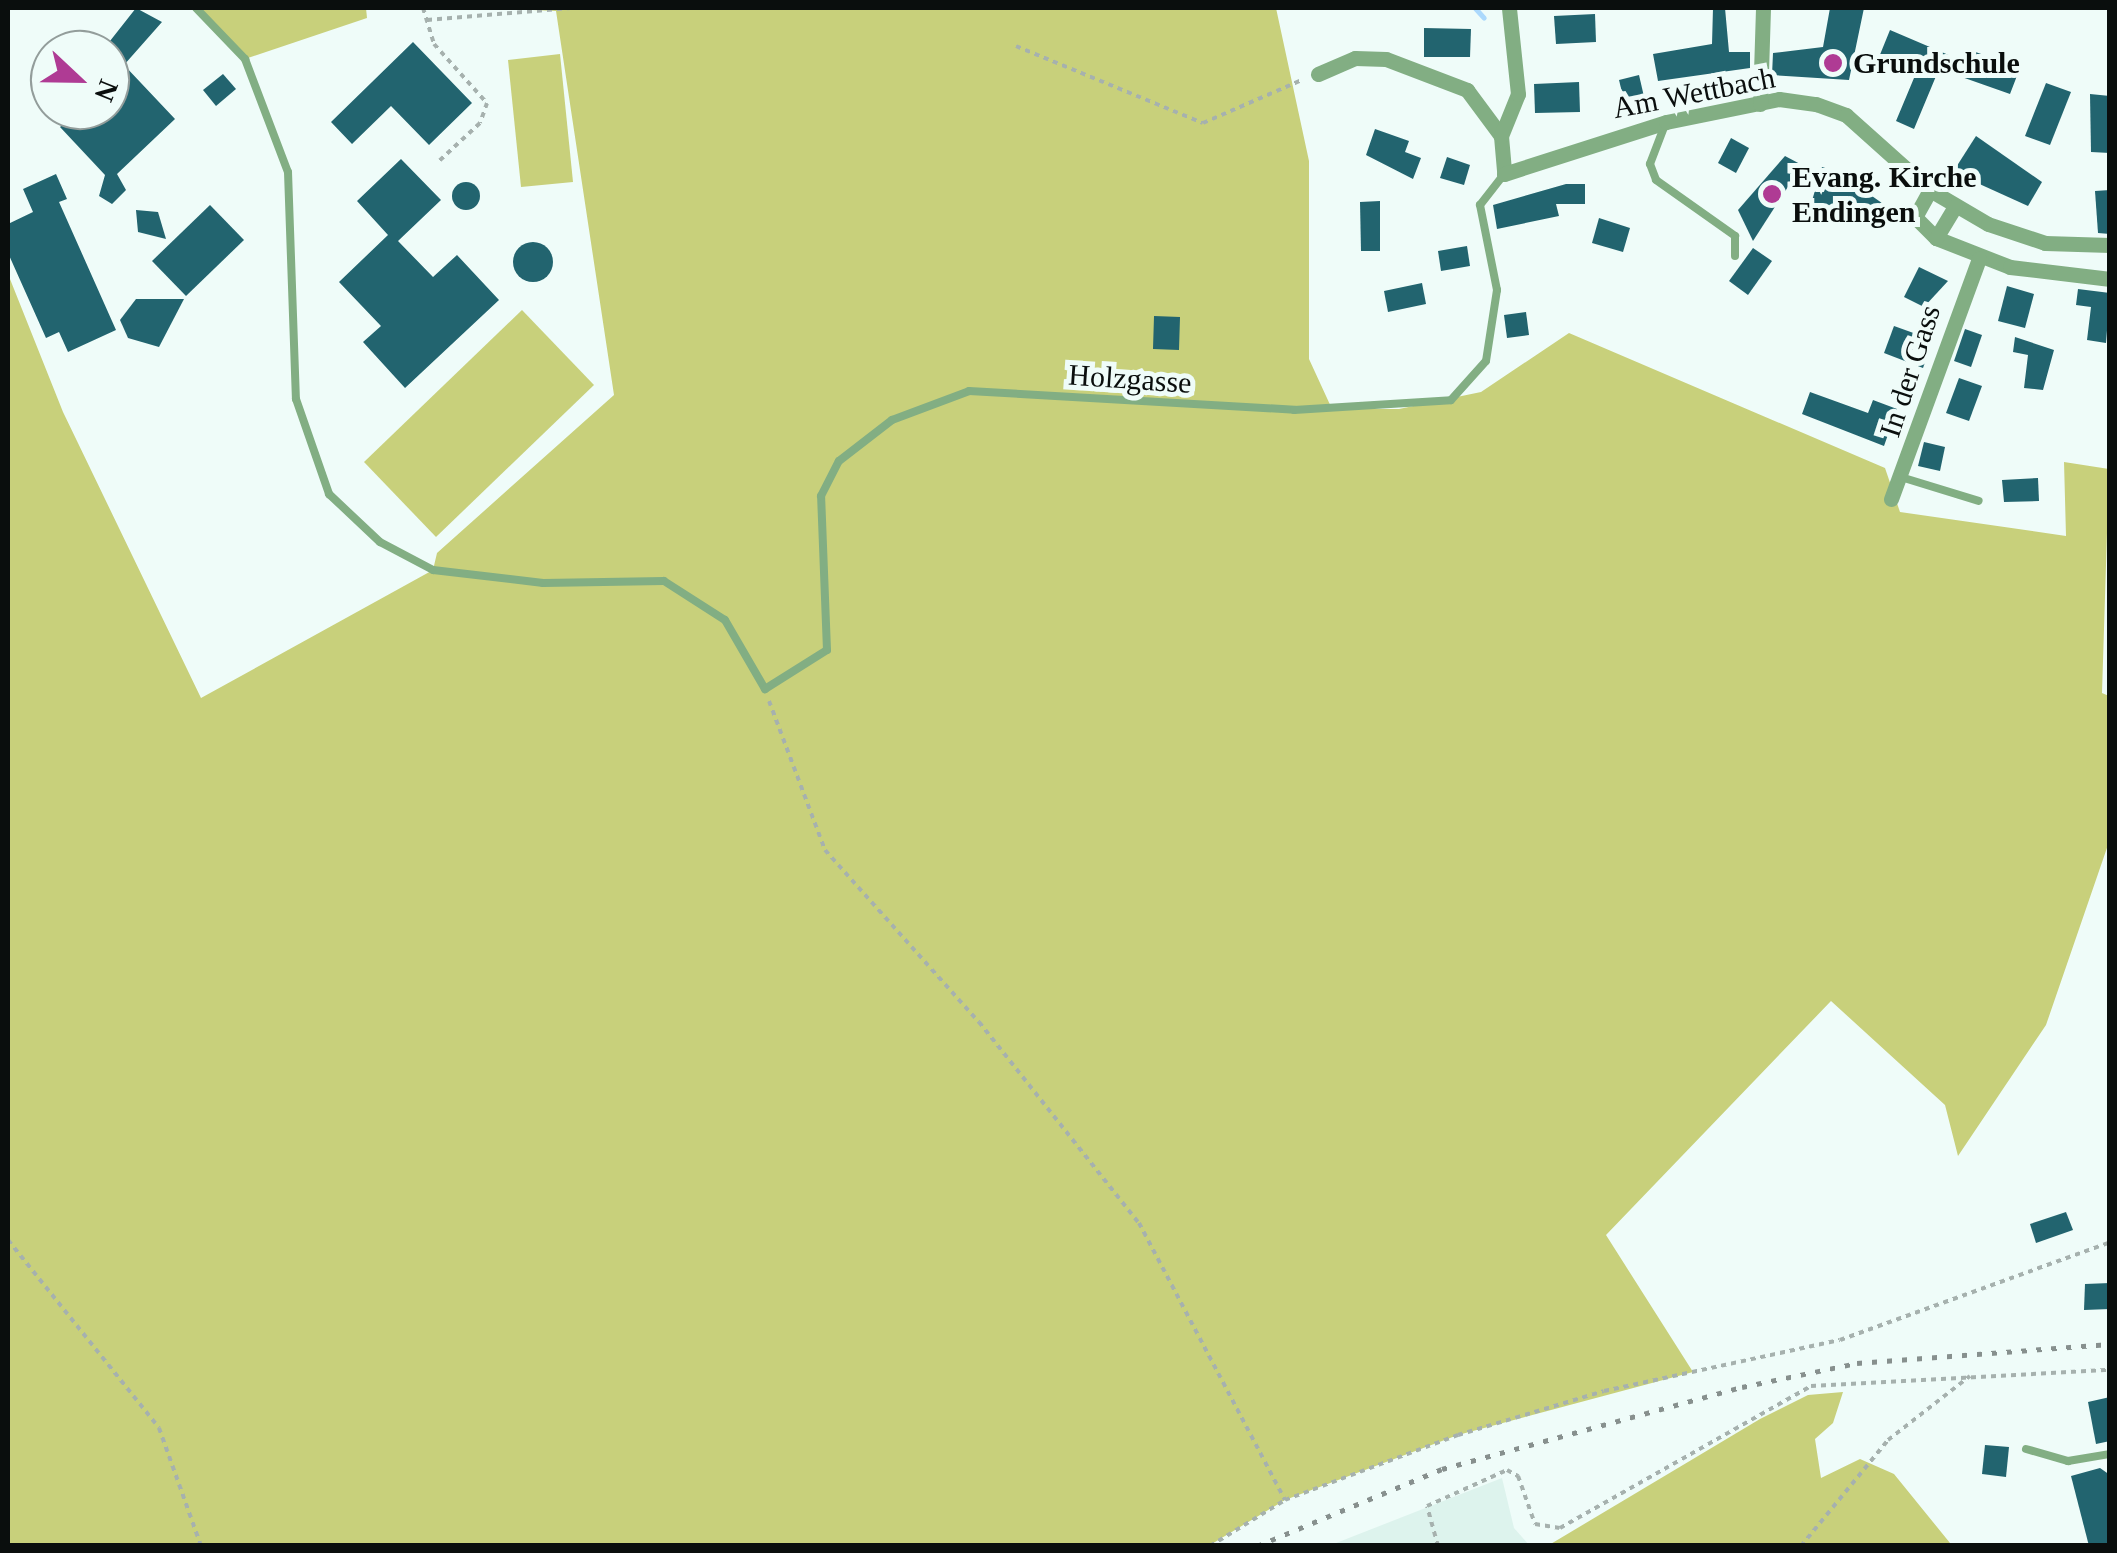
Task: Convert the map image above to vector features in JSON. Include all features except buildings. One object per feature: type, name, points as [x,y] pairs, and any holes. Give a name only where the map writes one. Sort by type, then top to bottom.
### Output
[{"type":"street","points":[[1504,174],[1501,136],[1518,94],[1509,8]]},
{"type":"street","points":[[1760,104],[1764,8]]},
{"type":"street","points":[[1318,74],[1355,58],[1386,59],[1467,90],[1501,136]]},
{"type":"street","name":"Am Wettbach","points":[[1504,174],[1666,122],[1779,99],[1846,115],[1930,190],[1955,206],[2045,243],[2110,245]]},
{"type":"street","points":[[1930,190],[1915,217],[1936,238],[1978,258],[2110,278]]},
{"type":"street","points":[[1936,238],[1955,206]]},
{"type":"street","name":"In der Gass","points":[[1892,499],[1904,478],[1978,258]]},
{"type":"lane","points":[[196,8],[246,59],[288,172],[296,399],[329,494],[380,542],[433,570],[543,583],[664,580],[725,620],[765,688]]},
{"type":"lane","points":[[1666,122],[1650,164],[1656,180],[1735,236],[1735,256]]},
{"type":"lane","name":"Holzgasse","points":[[765,688],[827,650],[821,496],[839,461],[892,420],[969,391],[1294,410],[1451,400],[1486,361],[1496,290],[1480,205],[1504,174]]},
{"type":"lane","points":[[1904,478],[1979,502]]},
{"type":"lane","points":[[2026,1449],[2068,1461],[2110,1454]]},
{"type":"path","points":[[423,8],[434,44],[487,103],[480,123],[438,162]]},
{"type":"path","points":[[425,20],[572,8]]},
{"type":"path","points":[[1016,46],[1203,123],[1318,74]]},
{"type":"path","points":[[765,688],[825,850],[979,1022],[1138,1224],[1285,1500]]},
{"type":"path","points":[[8,1240],[160,1428],[201,1546]]},
{"type":"path","points":[[1210,1546],[1285,1500],[1604,1391],[1840,1340],[2110,1242]]},
{"type":"path","points":[[1438,1546],[1426,1506],[1507,1470],[1518,1476],[1535,1524],[1560,1528],[1811,1386],[2110,1370]]},
{"type":"path","points":[[1801,1546],[1888,1440],[1970,1376]]},
{"type":"shaded area","points":[[1502,1478],[1514,1528],[1529,1545],[1331,1545]]},
{"type":"green space","points":[[194,8],[366,8],[367,18],[245,59]]},
{"type":"green space","points":[[483,8],[1276,8],[1309,161],[1309,359],[1332,409],[1399,409],[1481,392],[1569,333],[1885,468],[1900,512],[2066,536],[2064,462],[2109,469],[2102,693],[2109,696],[2109,842],[2046,1025],[1958,1156],[1945,1105],[1831,1001],[1606,1235],[1693,1372],[1458,1435],[1285,1500],[1210,1545],[8,1545],[8,274],[63,412],[201,698],[433,570],[437,553],[614,395],[556,11]]},
{"type":"green space","points":[[560,54],[573,182],[521,187],[508,60]]},
{"type":"green space","points":[[522,310],[594,385],[436,537],[364,462]]},
{"type":"green space","points":[[1843,1392],[1833,1423],[1815,1439],[1821,1478],[1860,1459],[1894,1474],[1950,1543],[1991,1545],[1549,1545],[1760,1419],[1808,1395]]},
{"type":"waterway","points":[[1475,8],[1484,18]]},
{"type":"railway","points":[[1257,1546],[1442,1469],[1742,1387],[1857,1363],[2110,1344]]},
{"type":"place","name":"Grundschule","points":[[1833,63]]},
{"type":"place","name":"Evang. Kirche Endingen","points":[[1772,194]]}]
